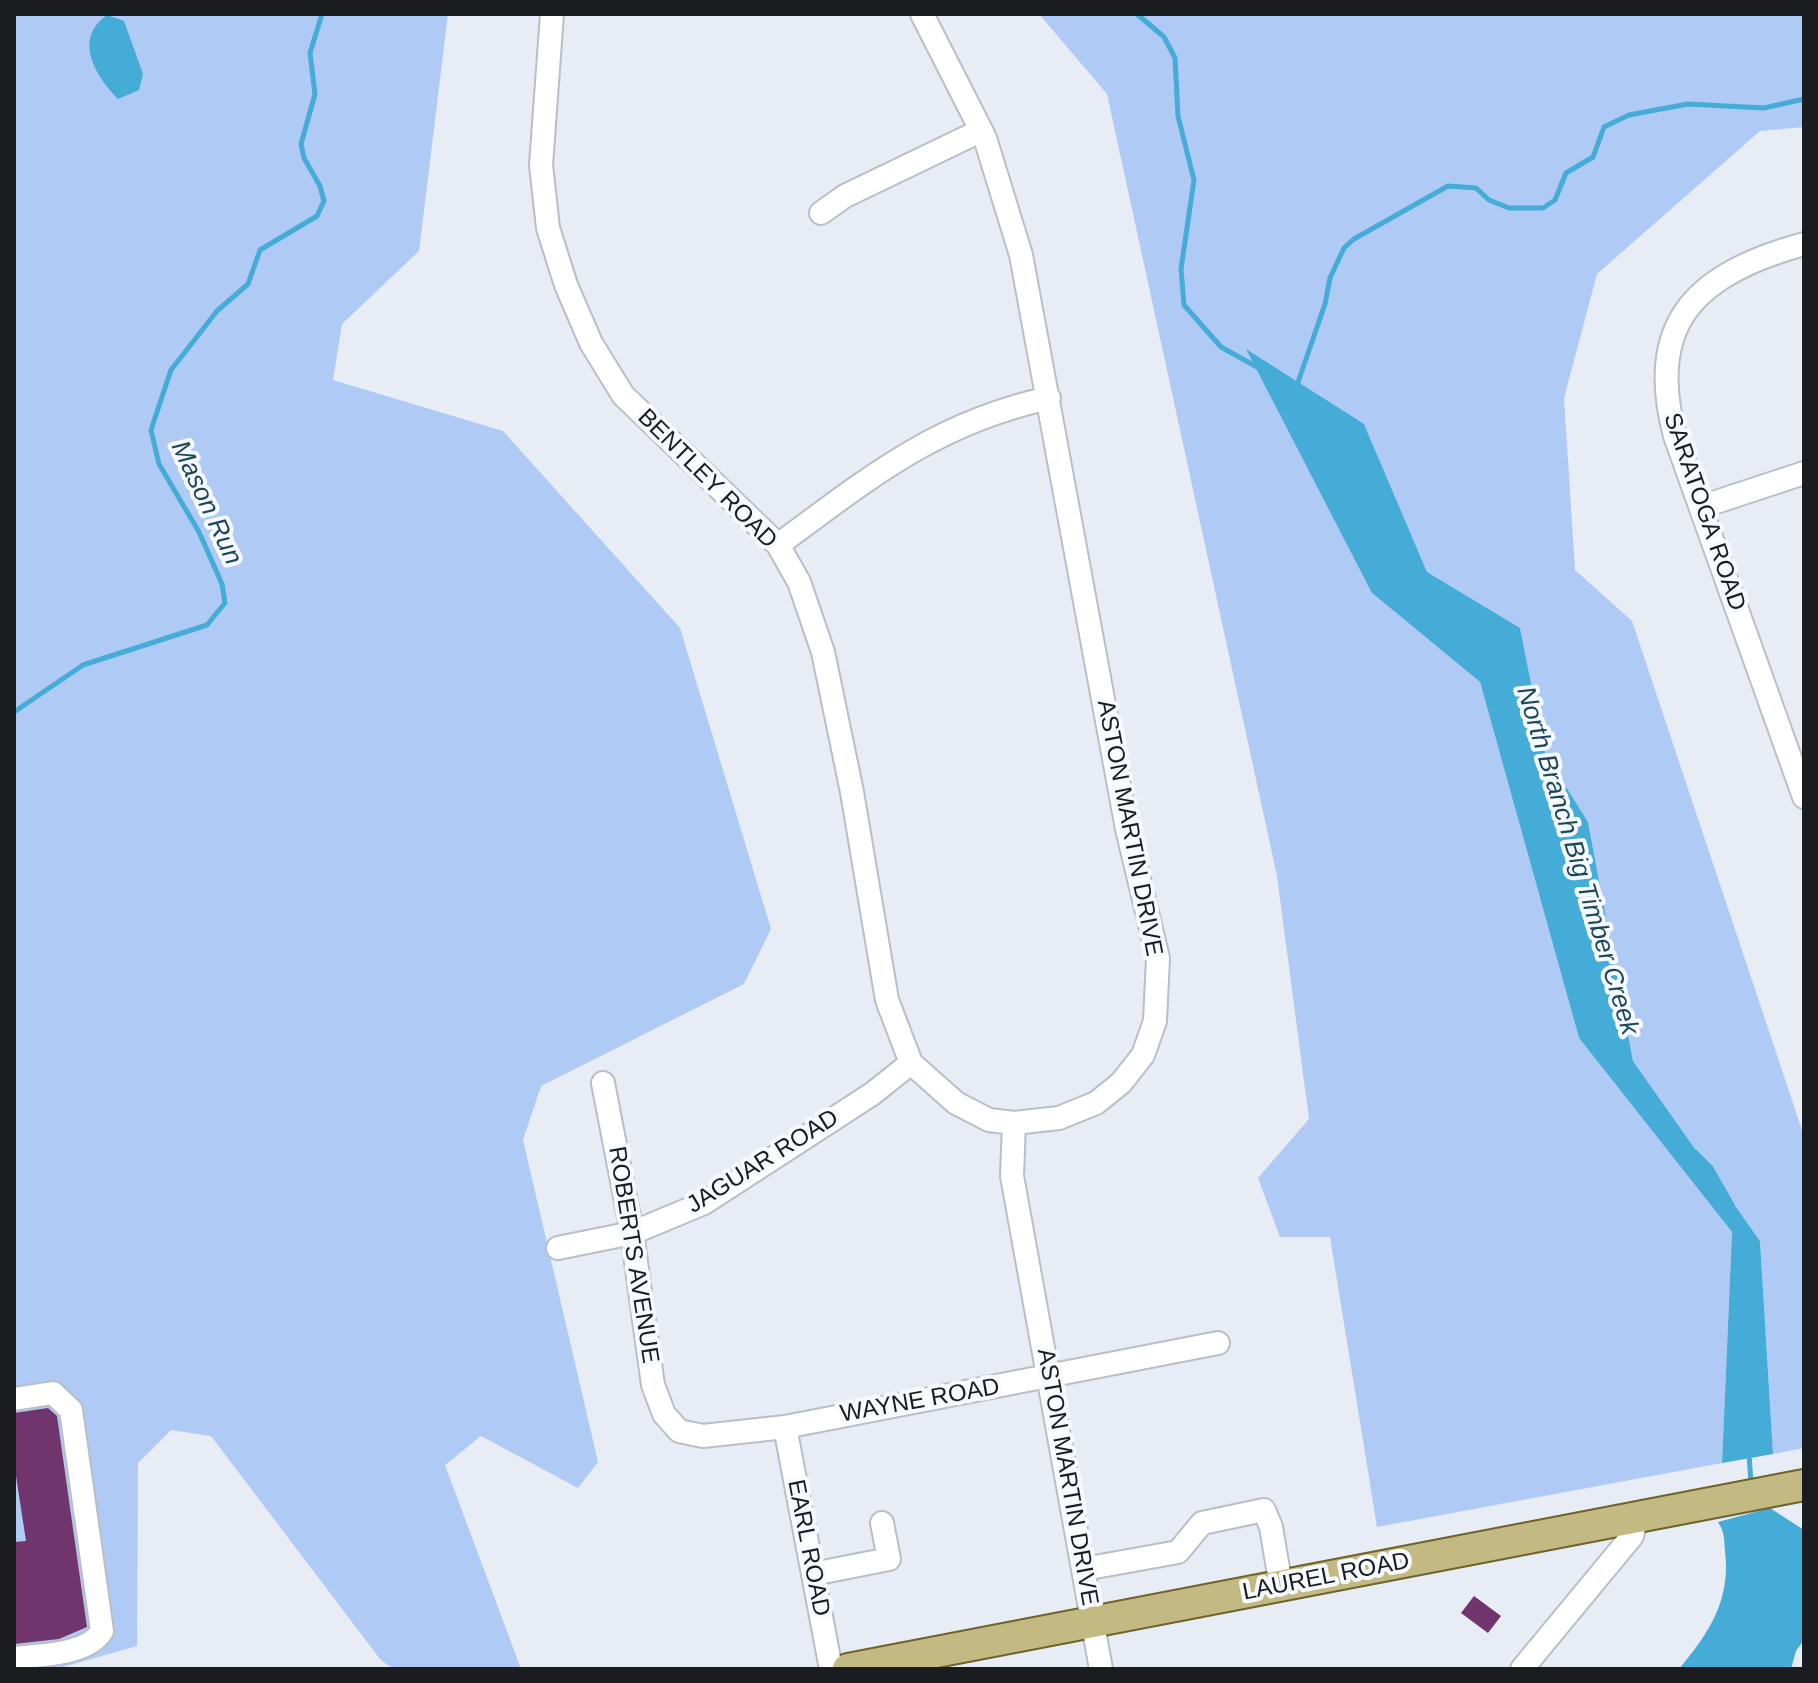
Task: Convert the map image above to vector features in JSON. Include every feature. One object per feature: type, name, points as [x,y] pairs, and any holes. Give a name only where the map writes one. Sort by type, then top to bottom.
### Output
[{"type":"main road","name":"LAUREL ROAD","points":[[848,1669],[913,1663],[1281,1586],[1794,1487]]},
{"type":"street","name":"BENTLEY ROAD","points":[[552,14],[541,165],[548,228],[572,299],[591,343],[623,395],[778,545],[799,582],[823,652],[852,792],[887,1000],[911,1063],[956,1103],[989,1120],[1014,1123]]},
{"type":"street","name":"ASTON MARTIN DRIVE","points":[[922,14],[980,131],[1021,255],[1127,829],[1158,958],[1155,1021],[1143,1055],[1121,1083],[1096,1103],[1059,1118],[1014,1123],[1012,1176],[1101,1669]]},
{"type":"street","points":[[821,213],[845,196],[980,131]]},
{"type":"street","name":"SARATOGA ROAD","points":[[1804,244],[1756,259],[1708,285],[1689,305],[1675,332],[1666,372],[1666,398],[1675,436],[1804,797]]},
{"type":"street","points":[[778,545],[876,472],[953,427],[1007,407],[1049,398]]},
{"type":"street","points":[[1701,507],[1804,473]]},
{"type":"street","name":"JAGUAR ROAD","points":[[558,1248],[632,1233],[704,1203],[872,1094],[911,1063]]},
{"type":"street","name":"ROBERTS AVENUE","points":[[603,1083],[632,1233],[653,1385],[664,1414],[671,1422]]},
{"type":"street","name":"WAYNE ROAD","points":[[671,1422],[679,1431],[703,1436],[785,1427],[1218,1343]]},
{"type":"street","points":[[14,1399],[53,1393],[71,1410],[102,1631],[97,1639],[84,1647],[19,1661]]},
{"type":"street","name":"EARL ROAD","points":[[785,1427],[831,1669]]},
{"type":"street","points":[[1084,1569],[1165,1556],[1186,1545],[1202,1523],[1264,1510],[1271,1527],[1281,1586]]},
{"type":"street","points":[[1522,1669],[1632,1536],[1637,1516]]},
{"type":"street","points":[[813,1574],[889,1559],[882,1523]]},
{"type":"shaded area","points":[[14,14],[448,14],[419,251],[342,324],[333,380],[503,431],[680,628],[771,929],[744,984],[541,1086],[523,1140],[598,1462],[578,1488],[481,1436],[445,1465],[521,1669],[393,1669],[380,1659],[211,1436],[171,1430],[138,1463],[137,1646],[56,1669],[14,1669]]},
{"type":"shaded area","points":[[1039,14],[1804,14],[1804,127],[1760,131],[1597,274],[1564,398],[1575,570],[1632,621],[1804,1136],[1804,1448],[1773,1454],[1760,1241],[1633,1061],[1588,822],[1545,753],[1520,629],[1427,572],[1364,424],[1372,593],[1480,682],[1579,1038],[1732,1232],[1722,1463],[1377,1527],[1330,1237],[1280,1237],[1258,1178],[1309,1119],[1277,876],[1107,94]]},
{"type":"water","points":[[107,15],[124,21],[143,74],[139,90],[118,99],[95,68],[89,46],[91,35]]},
{"type":"water","points":[[1246,349],[1364,424],[1427,572],[1520,628],[1545,753],[1588,822],[1633,1061],[1760,1241],[1773,1454],[1722,1463],[1732,1232],[1579,1038],[1480,682],[1372,593]]},
{"type":"water","points":[[1770,1508],[1804,1530],[1804,1640],[1796,1651],[1791,1669],[1679,1669],[1716,1615],[1725,1585],[1724,1536],[1718,1522]]},
{"type":"building","points":[[48,1408],[57,1416],[87,1627],[59,1639],[14,1644],[14,1542],[26,1541],[14,1463],[14,1413]]},
{"type":"building","points":[[1474,1596],[1501,1616],[1488,1633],[1461,1613]]},
{"type":"waterway","name":"Mason Run","points":[[14,712],[83,665],[207,625],[225,603],[222,584],[199,532],[159,464],[151,430],[171,370],[217,311],[248,284],[260,250],[317,216],[324,201],[320,186],[304,158],[301,144],[315,94],[310,53],[322,14]]},
{"type":"waterway","name":"North Branch Big Timber Creek","points":[[1137,14],[1164,37],[1175,58],[1178,116],[1194,180],[1181,269],[1184,305],[1221,347],[1257,367]]},
{"type":"waterway","points":[[1297,385],[1325,304],[1330,278],[1344,248],[1354,239],[1448,186],[1476,188],[1489,200],[1509,208],[1543,208],[1555,200],[1566,173],[1593,157],[1604,127],[1629,115],[1688,104],[1764,108],[1804,99]]},
{"type":"waterway","name":"North Branch Big Timber Creek","points":[[1695,1152],[1711,1168],[1732,1205]]},
{"type":"waterway","name":"North Branch Big Timber Creek","points":[[1749,1454],[1751,1483]]}]
